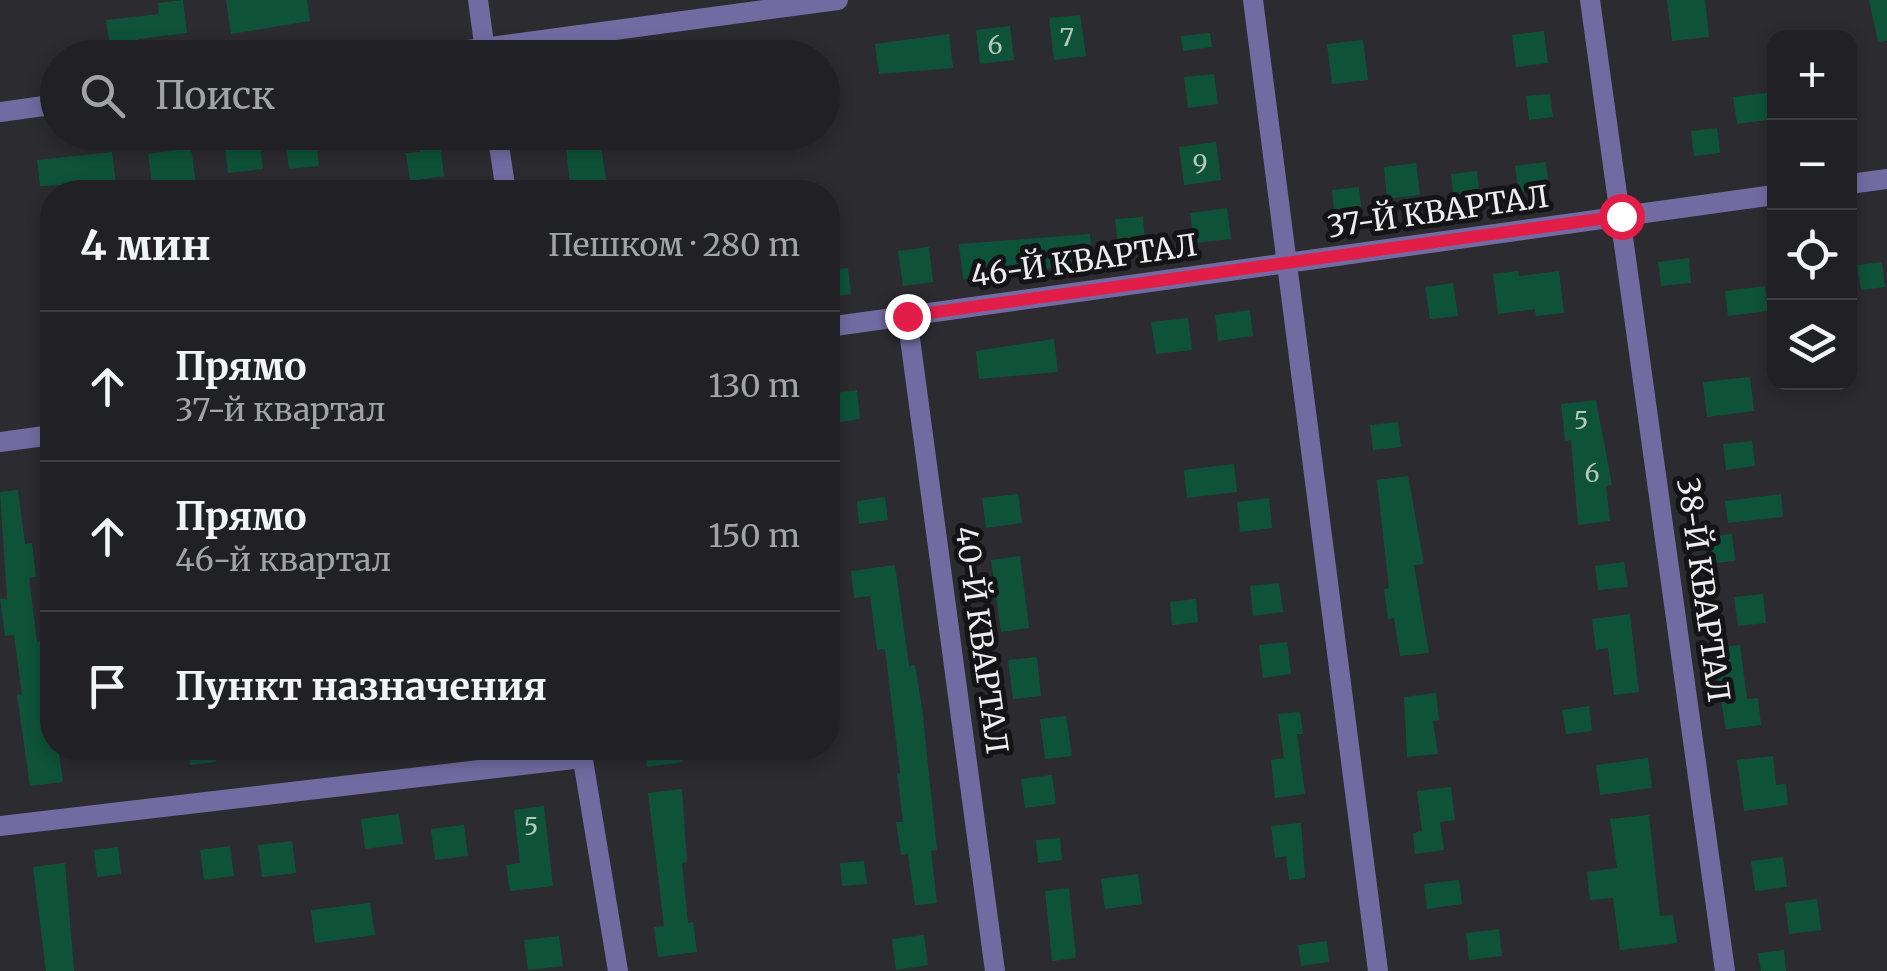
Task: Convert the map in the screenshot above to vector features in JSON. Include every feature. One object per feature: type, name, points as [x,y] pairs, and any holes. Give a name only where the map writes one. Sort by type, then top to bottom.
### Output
[{"type":"street","points":[[478,0],[483,40]]},
{"type":"street","points":[[566,40],[838,0]]},
{"type":"street","points":[[1253,0],[1378,971]]},
{"type":"street","name":"38-Й КВАРТАЛ","points":[[1590,0],[1726,971]]},
{"type":"street","points":[[0,112],[40,106]]},
{"type":"street","points":[[500,150],[504,180]]},
{"type":"street","points":[[1857,183],[1887,178]]},
{"type":"street","name":"37-Й КВАРТАЛ","points":[[1289,263],[1767,195]]},
{"type":"street","name":"46-Й КВАРТАЛ","points":[[840,325],[1289,263]]},
{"type":"street","name":"40-Й КВАРТАЛ","points":[[907,316],[995,971]]},
{"type":"street","points":[[0,442],[40,437]]},
{"type":"street","points":[[0,826],[526,760]]},
{"type":"street","points":[[583,760],[618,971]]},
{"type":"building","points":[[183,0],[187,33],[109,40],[106,20],[159,14],[158,3]]},
{"type":"building","points":[[226,0],[307,0],[310,21],[231,34]]},
{"type":"building","points":[[1667,0],[1705,0],[1709,37],[1672,41]]},
{"type":"building","points":[[1869,0],[1887,0],[1887,41],[1878,42]]},
{"type":"building","points":[[1080,15],[1086,56],[1054,60],[1049,18]]},
{"type":"building","points":[[1010,26],[1014,60],[980,64],[976,30]]},
{"type":"building","points":[[1544,31],[1548,63],[1516,67],[1512,35]]},
{"type":"building","points":[[1210,33],[1212,47],[1183,51],[1181,36]]},
{"type":"building","points":[[949,34],[953,68],[879,74],[875,44]]},
{"type":"building","points":[[1363,40],[1368,80],[1332,84],[1327,44]]},
{"type":"building","points":[[1214,74],[1218,104],[1188,108],[1184,77]]},
{"type":"building","points":[[1767,93],[1767,120],[1737,124],[1733,97]]},
{"type":"building","points":[[1550,94],[1553,117],[1529,120],[1526,96]]},
{"type":"building","points":[[1717,128],[1720,153],[1694,156],[1691,131]]},
{"type":"building","points":[[1216,142],[1221,180],[1184,185],[1179,147]]},
{"type":"building","points":[[191,150],[195,180],[152,180],[148,154]]},
{"type":"building","points":[[225,150],[261,150],[263,169],[228,173]]},
{"type":"building","points":[[287,150],[317,150],[319,166],[289,169]]},
{"type":"building","points":[[441,150],[444,176],[410,180],[406,153]]},
{"type":"building","points":[[566,150],[602,150],[606,180],[570,180]]},
{"type":"building","points":[[112,152],[116,180],[40,180],[40,186],[37,160]]},
{"type":"building","points":[[1546,162],[1549,189],[1519,193],[1515,166]]},
{"type":"building","points":[[1416,163],[1420,195],[1387,199],[1384,167]]},
{"type":"building","points":[[1477,171],[1480,199],[1454,202],[1451,174]]},
{"type":"building","points":[[1359,187],[1362,216],[1335,220],[1332,190]]},
{"type":"building","points":[[1227,208],[1231,239],[1194,243],[1190,213]]},
{"type":"building","points":[[1143,217],[1145,243],[1118,245],[1115,219]]},
{"type":"building","points":[[1090,234],[1093,263],[963,279],[959,244]]},
{"type":"building","points":[[929,247],[933,282],[903,286],[898,251]]},
{"type":"building","points":[[1689,258],[1691,283],[1661,286],[1658,262]]},
{"type":"building","points":[[1882,262],[1885,287],[1861,290],[1857,265]]},
{"type":"building","points":[[848,268],[851,294],[840,295],[840,269]]},
{"type":"building","points":[[1518,271],[1519,276],[1559,271],[1564,313],[1536,316],[1535,309],[1498,314],[1493,274]]},
{"type":"building","points":[[1453,283],[1458,316],[1430,319],[1425,287]]},
{"type":"building","points":[[1765,286],[1767,311],[1728,316],[1725,291]]},
{"type":"building","points":[[1250,310],[1253,336],[1218,341],[1215,315]]},
{"type":"building","points":[[1188,318],[1192,350],[1156,354],[1151,322]]},
{"type":"building","points":[[1054,339],[1058,372],[979,379],[976,351]]},
{"type":"building","points":[[1750,377],[1754,411],[1707,417],[1703,382]]},
{"type":"building","points":[[857,390],[860,419],[840,422],[840,392]]},
{"type":"building","points":[[1596,400],[1612,485],[1606,486],[1610,521],[1578,525],[1571,440],[1565,441],[1561,404]]},
{"type":"building","points":[[1398,422],[1401,447],[1373,450],[1370,425]]},
{"type":"building","points":[[1752,441],[1755,466],[1726,470],[1723,444]]},
{"type":"building","points":[[1234,464],[1237,492],[1187,498],[1184,470]]},
{"type":"building","points":[[1408,476],[1424,564],[1414,565],[1429,653],[1400,656],[1394,618],[1388,619],[1384,589],[1389,588],[1377,480]]},
{"type":"building","points":[[18,490],[25,544],[32,543],[36,577],[29,578],[37,642],[40,642],[40,760],[60,760],[63,782],[30,786],[17,695],[22,694],[14,635],[5,636],[0,599],[7,599],[0,492]]},
{"type":"building","points":[[1018,494],[1022,523],[986,528],[982,498]]},
{"type":"building","points":[[1781,494],[1783,517],[1728,523],[1725,501]]},
{"type":"building","points":[[885,497],[888,520],[859,524],[857,501]]},
{"type":"building","points":[[1269,498],[1272,528],[1240,532],[1237,502]]},
{"type":"building","points":[[1732,534],[1735,561],[1706,564],[1703,537]]},
{"type":"building","points":[[1020,556],[1029,628],[1001,632],[991,560]]},
{"type":"building","points":[[1624,562],[1628,587],[1598,590],[1595,566]]},
{"type":"building","points":[[895,565],[909,666],[915,665],[922,708],[937,850],[931,851],[937,903],[915,905],[908,854],[901,855],[896,822],[903,822],[897,774],[900,773],[885,649],[877,650],[870,596],[854,598],[851,571]]},
{"type":"building","points":[[1279,583],[1283,612],[1253,616],[1250,586]]},
{"type":"building","points":[[1763,594],[1766,623],[1738,626],[1734,597]]},
{"type":"building","points":[[1196,599],[1198,622],[1172,625],[1170,602]]},
{"type":"building","points":[[1630,614],[1639,692],[1614,695],[1608,648],[1596,650],[1592,619]]},
{"type":"building","points":[[1287,642],[1291,674],[1263,678],[1259,645]]},
{"type":"building","points":[[1740,645],[1747,699],[1758,698],[1761,725],[1726,729],[1712,649]]},
{"type":"building","points":[[1037,657],[1041,696],[1013,699],[1008,660]]},
{"type":"building","points":[[1436,693],[1439,720],[1433,721],[1438,754],[1407,757],[1404,697]]},
{"type":"building","points":[[1589,706],[1592,731],[1566,734],[1562,710]]},
{"type":"building","points":[[1300,712],[1303,734],[1297,734],[1305,794],[1275,798],[1271,760],[1284,758],[1278,714]]},
{"type":"building","points":[[1066,716],[1072,756],[1045,759],[1040,719]]},
{"type":"building","points":[[1773,756],[1776,785],[1786,784],[1788,805],[1744,811],[1737,760]]},
{"type":"building","points":[[1648,758],[1652,788],[1600,795],[1596,765]]},
{"type":"building","points":[[189,760],[216,760],[216,762],[190,765]]},
{"type":"building","points":[[646,760],[683,760],[683,762],[647,767]]},
{"type":"building","points":[[1052,775],[1056,804],[1025,808],[1021,779]]},
{"type":"building","points":[[1451,787],[1455,820],[1440,822],[1444,850],[1415,854],[1413,833],[1422,831],[1417,791]]},
{"type":"building","points":[[682,789],[687,862],[682,863],[688,923],[693,922],[697,952],[658,957],[654,927],[664,926],[648,793]]},
{"type":"building","points":[[544,806],[553,886],[510,891],[506,865],[520,863],[514,810]]},
{"type":"building","points":[[399,814],[403,844],[365,849],[361,819]]},
{"type":"building","points":[[1649,815],[1660,916],[1673,915],[1677,943],[1620,950],[1613,898],[1590,900],[1587,872],[1617,868],[1610,819]]},
{"type":"building","points":[[1301,823],[1305,878],[1289,880],[1286,856],[1275,858],[1271,826]]},
{"type":"building","points":[[464,825],[468,856],[435,860],[431,829]]},
{"type":"building","points":[[1060,838],[1062,860],[1038,863],[1036,840]]},
{"type":"building","points":[[292,841],[296,873],[262,877],[258,845]]},
{"type":"building","points":[[230,846],[234,876],[204,880],[200,850]]},
{"type":"building","points":[[118,847],[121,874],[97,877],[94,850]]},
{"type":"building","points":[[1783,857],[1787,887],[1755,891],[1751,861]]},
{"type":"building","points":[[864,861],[867,884],[842,886],[840,863]]},
{"type":"building","points":[[65,863],[74,971],[46,971],[33,867]]},
{"type":"building","points":[[1138,874],[1142,904],[1105,909],[1101,879]]},
{"type":"building","points":[[1459,880],[1462,904],[1427,909],[1424,884]]},
{"type":"building","points":[[1069,888],[1076,958],[1052,961],[1045,891]]},
{"type":"building","points":[[1817,899],[1821,930],[1789,934],[1785,903]]},
{"type":"building","points":[[370,903],[375,935],[315,943],[311,910]]},
{"type":"building","points":[[1499,929],[1502,956],[1469,960],[1466,933]]},
{"type":"building","points":[[924,935],[928,965],[896,970],[892,939]]},
{"type":"building","points":[[559,936],[563,966],[528,970],[524,940]]},
{"type":"building","points":[[1327,941],[1329,962],[1301,966],[1298,945]]},
{"type":"building","points":[[1784,950],[1786,971],[1761,971],[1758,953]]},
{"type":"route","points":[[907,316],[1621,216]]}]
